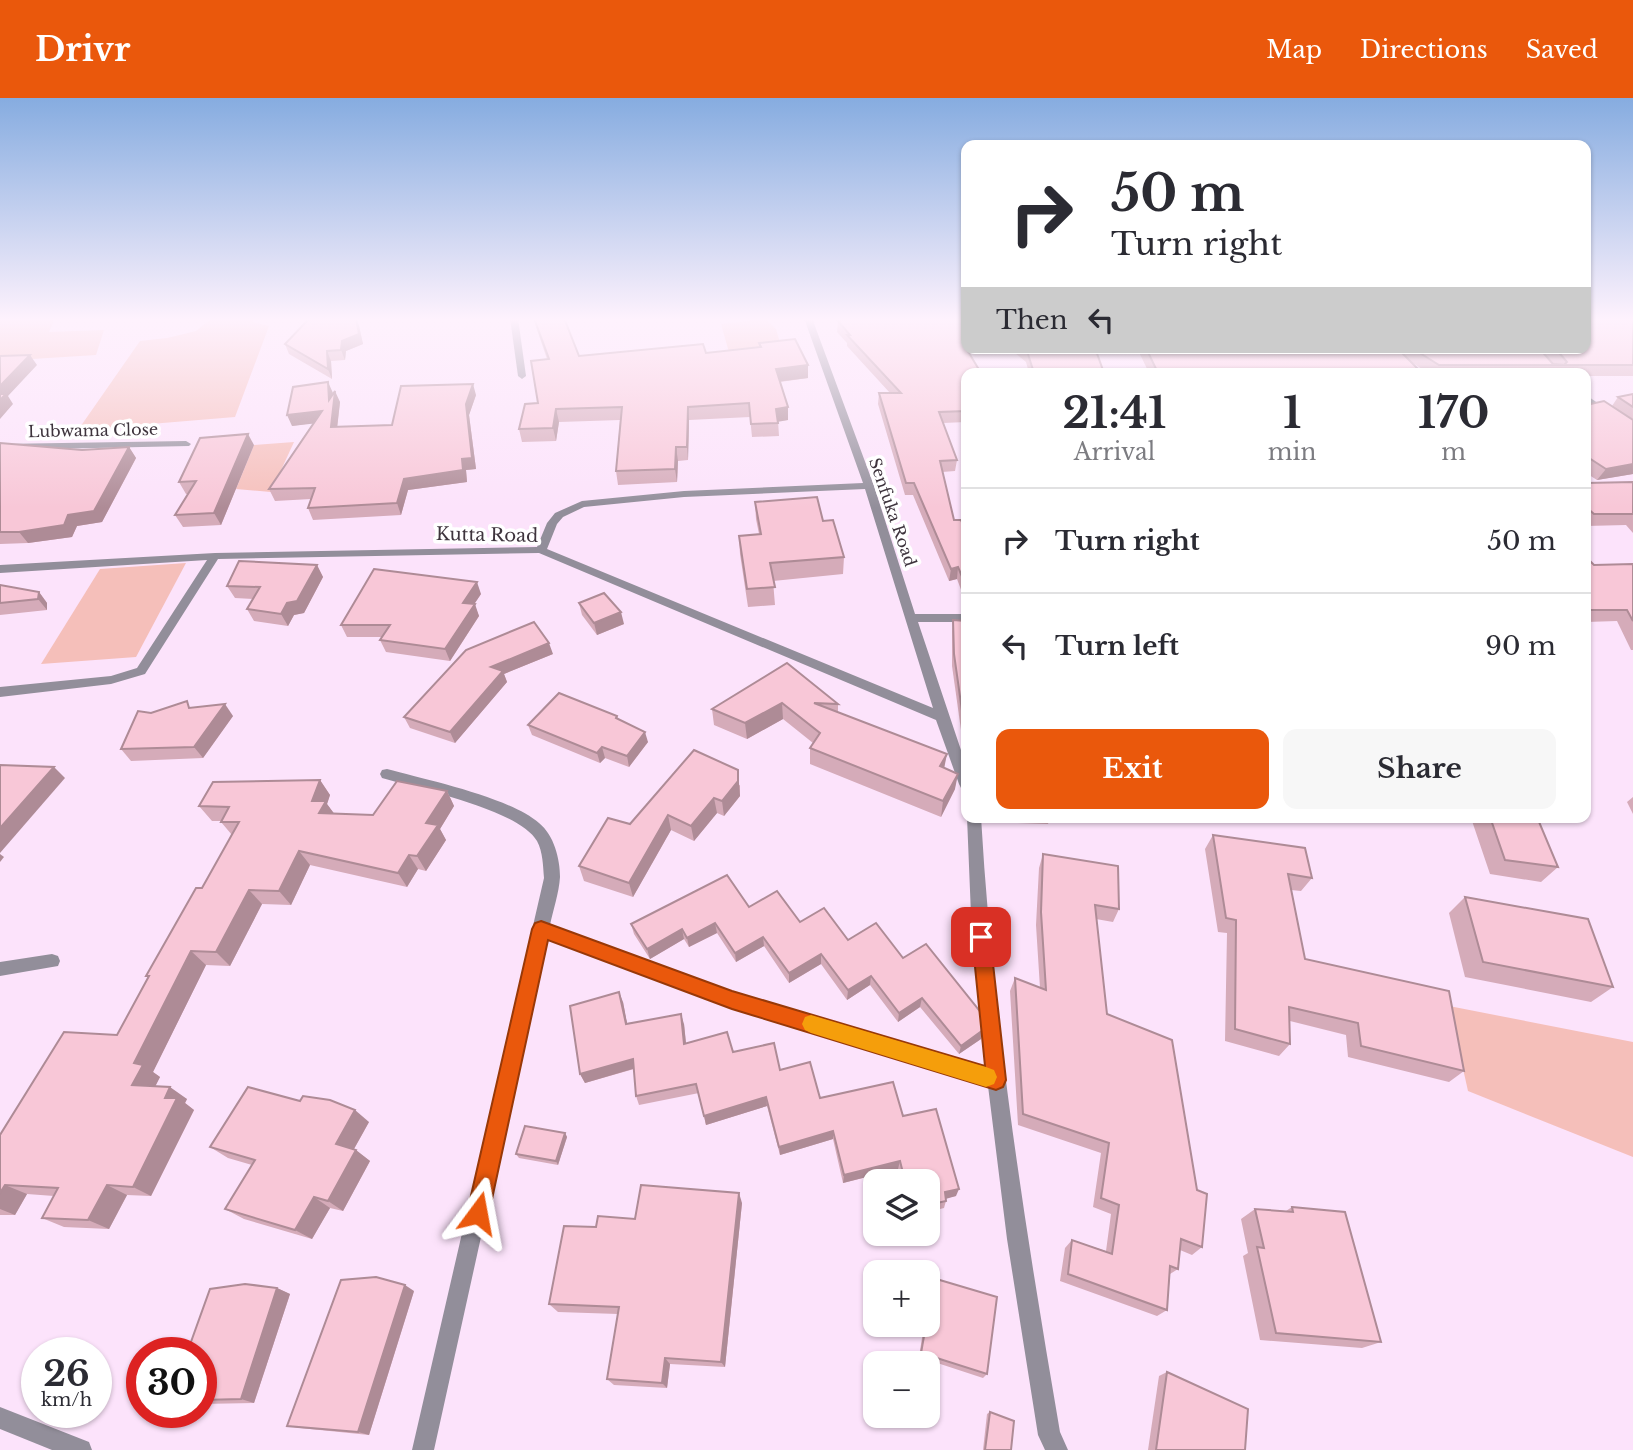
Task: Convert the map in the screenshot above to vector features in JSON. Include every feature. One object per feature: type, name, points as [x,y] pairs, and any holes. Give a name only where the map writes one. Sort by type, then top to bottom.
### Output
[{"type":"street","name":"Senfuka Road","points":[[831,381],[869,486],[961,771]]},
{"type":"street","points":[[1591,402],[1633,431]]},
{"type":"street","name":"Lubwama Close","points":[[0,447],[186,444]]},
{"type":"street","points":[[541,550],[552,523],[559,515],[582,504],[684,494],[869,486]]},
{"type":"street","name":"Kutta Road","points":[[0,569],[215,556],[541,550],[942,717]]},
{"type":"street","points":[[0,692],[111,680],[141,671],[215,556]]},
{"type":"street","points":[[912,618],[961,618]]},
{"type":"street","points":[[387,774],[507,811],[535,827],[550,850],[552,878],[423,1450]]},
{"type":"street","points":[[974,823],[979,915],[996,1080],[1019,1252],[1049,1436],[1057,1450]]},
{"type":"street","points":[[541,929],[732,1000],[996,1080]]},
{"type":"street","points":[[0,969],[52,961]]},
{"type":"street","points":[[0,1418],[81,1450]]},
{"type":"shaded area","points":[[112,381],[248,381],[235,417],[78,430]]},
{"type":"shaded area","points":[[294,442],[271,492],[236,489],[254,445]]},
{"type":"shaded area","points":[[186,563],[136,657],[41,664],[100,569]]},
{"type":"shaded area","points":[[1449,1006],[1633,1042],[1633,1157],[1468,1091]]},
{"type":"building","points":[[534,381],[780,381],[788,407],[776,409],[778,423],[751,424],[749,403],[688,407],[687,447],[676,447],[675,469],[616,471],[622,407],[556,409],[553,428],[519,429],[525,404],[538,403]]},
{"type":"building","points":[[890,381],[961,381],[961,411],[939,412],[957,460],[940,461],[954,520],[961,520],[961,574],[958,567],[951,569],[914,483],[906,483],[879,393],[901,393]]},
{"type":"building","points":[[328,382],[329,400],[335,391],[331,427],[392,425],[401,386],[473,384],[466,404],[472,458],[462,459],[463,470],[404,479],[397,503],[308,508],[315,488],[269,489],[322,411],[287,415],[293,387]]},
{"type":"building","points":[[1633,394],[1633,407],[1618,397]]},
{"type":"building","points":[[1604,401],[1633,420],[1633,464],[1606,469],[1591,459],[1591,404]]},
{"type":"building","points":[[248,434],[214,513],[175,515],[196,481],[179,482],[200,438]]},
{"type":"building","points":[[0,443],[82,450],[129,447],[94,511],[68,515],[64,525],[0,532]]},
{"type":"building","points":[[1633,482],[1633,514],[1594,514],[1591,511],[1591,483]]},
{"type":"building","points":[[817,497],[823,521],[833,520],[844,557],[770,563],[775,587],[747,589],[739,536],[761,534],[755,502]]},
{"type":"building","points":[[239,561],[317,565],[297,601],[287,603],[281,614],[247,609],[260,587],[227,586]]},
{"type":"building","points":[[1591,562],[1594,565],[1633,564],[1633,621],[1627,610],[1591,610]]},
{"type":"building","points":[[374,569],[477,582],[463,603],[475,604],[445,649],[380,640],[390,625],[341,625]]},
{"type":"building","points":[[0,585],[39,592],[38,599],[0,603]]},
{"type":"building","points":[[604,593],[621,612],[594,623],[579,603]]},
{"type":"building","points":[[953,620],[961,621],[961,704],[954,654]]},
{"type":"building","points":[[534,622],[549,643],[491,667],[503,671],[450,732],[404,717],[466,650]]},
{"type":"building","points":[[787,663],[838,704],[814,703],[947,754],[940,766],[958,774],[943,801],[810,748],[820,733],[782,703],[745,723],[712,709]]},
{"type":"building","points":[[559,693],[617,716],[616,718],[645,732],[627,756],[602,747],[597,753],[528,725]]},
{"type":"building","points":[[187,701],[189,708],[225,704],[194,747],[121,749],[138,711],[151,713]]},
{"type":"building","points":[[694,750],[738,770],[738,781],[722,801],[714,798],[691,826],[668,815],[629,883],[579,866],[608,818],[630,824]]},
{"type":"building","points":[[0,765],[54,767],[0,828]]},
{"type":"building","points":[[320,780],[312,801],[326,801],[319,813],[373,815],[397,781],[447,791],[426,823],[438,825],[417,856],[409,855],[398,873],[299,851],[279,891],[249,890],[216,952],[191,951],[134,1063],[143,1065],[132,1085],[170,1087],[165,1098],[177,1098],[133,1187],[107,1185],[88,1220],[42,1218],[58,1188],[5,1185],[0,1193],[0,1135],[64,1032],[117,1035],[149,976],[146,976],[196,888],[202,888],[239,822],[221,822],[229,807],[199,806],[213,782]]},
{"type":"building","points":[[1492,823],[1540,823],[1558,867],[1505,860]]},
{"type":"building","points":[[1213,835],[1305,848],[1312,878],[1288,874],[1305,959],[1449,991],[1464,1071],[1361,1046],[1358,1023],[1289,1007],[1290,1044],[1235,1029],[1236,920],[1226,918]]},
{"type":"building","points":[[1043,854],[1118,866],[1119,909],[1095,905],[1107,1014],[1172,1040],[1197,1190],[1207,1194],[1202,1247],[1181,1239],[1178,1269],[1170,1266],[1167,1310],[1068,1274],[1072,1240],[1112,1254],[1119,1205],[1101,1198],[1109,1143],[1023,1114],[1015,978],[1046,990],[1041,912]]},
{"type":"building","points":[[727,875],[749,907],[777,891],[800,922],[824,908],[848,940],[876,923],[903,958],[926,944],[982,1014],[983,1030],[961,1046],[922,998],[899,1013],[871,976],[848,990],[821,954],[789,973],[763,937],[735,953],[715,923],[687,938],[682,929],[647,949],[631,924]]},
{"type":"building","points":[[1465,897],[1588,919],[1613,987],[1483,962]]},
{"type":"building","points":[[619,992],[626,1024],[681,1014],[684,1044],[727,1032],[733,1052],[774,1043],[780,1070],[810,1062],[820,1098],[893,1082],[903,1116],[936,1109],[959,1189],[945,1192],[946,1201],[940,1202],[940,1169],[902,1169],[900,1161],[844,1175],[833,1131],[779,1147],[766,1097],[704,1116],[696,1084],[636,1096],[633,1059],[580,1074],[570,1006]]},
{"type":"building","points":[[248,1087],[300,1101],[303,1096],[330,1100],[355,1110],[336,1144],[356,1150],[328,1201],[314,1197],[295,1230],[225,1209],[255,1160],[210,1147]]},
{"type":"building","points":[[525,1126],[565,1133],[556,1161],[516,1154]]},
{"type":"building","points":[[641,1185],[739,1193],[721,1362],[665,1358],[662,1383],[607,1379],[619,1307],[549,1304],[564,1226],[596,1227],[598,1216],[635,1219]]},
{"type":"building","points":[[1292,1207],[1345,1212],[1381,1342],[1276,1333],[1257,1247],[1264,1248],[1255,1209],[1293,1212]]},
{"type":"building","points":[[376,1277],[405,1285],[358,1432],[287,1426],[341,1280]]},
{"type":"building","points":[[940,1280],[997,1297],[987,1374],[940,1359],[940,1351],[921,1351],[924,1337],[940,1337]]},
{"type":"building","points":[[245,1284],[277,1288],[241,1399],[217,1400],[217,1337],[193,1337],[210,1289]]},
{"type":"building","points":[[1167,1372],[1248,1409],[1245,1450],[1156,1450]]},
{"type":"building","points":[[990,1412],[1014,1421],[1011,1450],[985,1450]]},
{"type":"slow traffic","points":[[811,1024],[986,1077]]},
{"type":"route","points":[[478,1213],[541,929],[732,1000],[996,1080],[981,937]]}]
